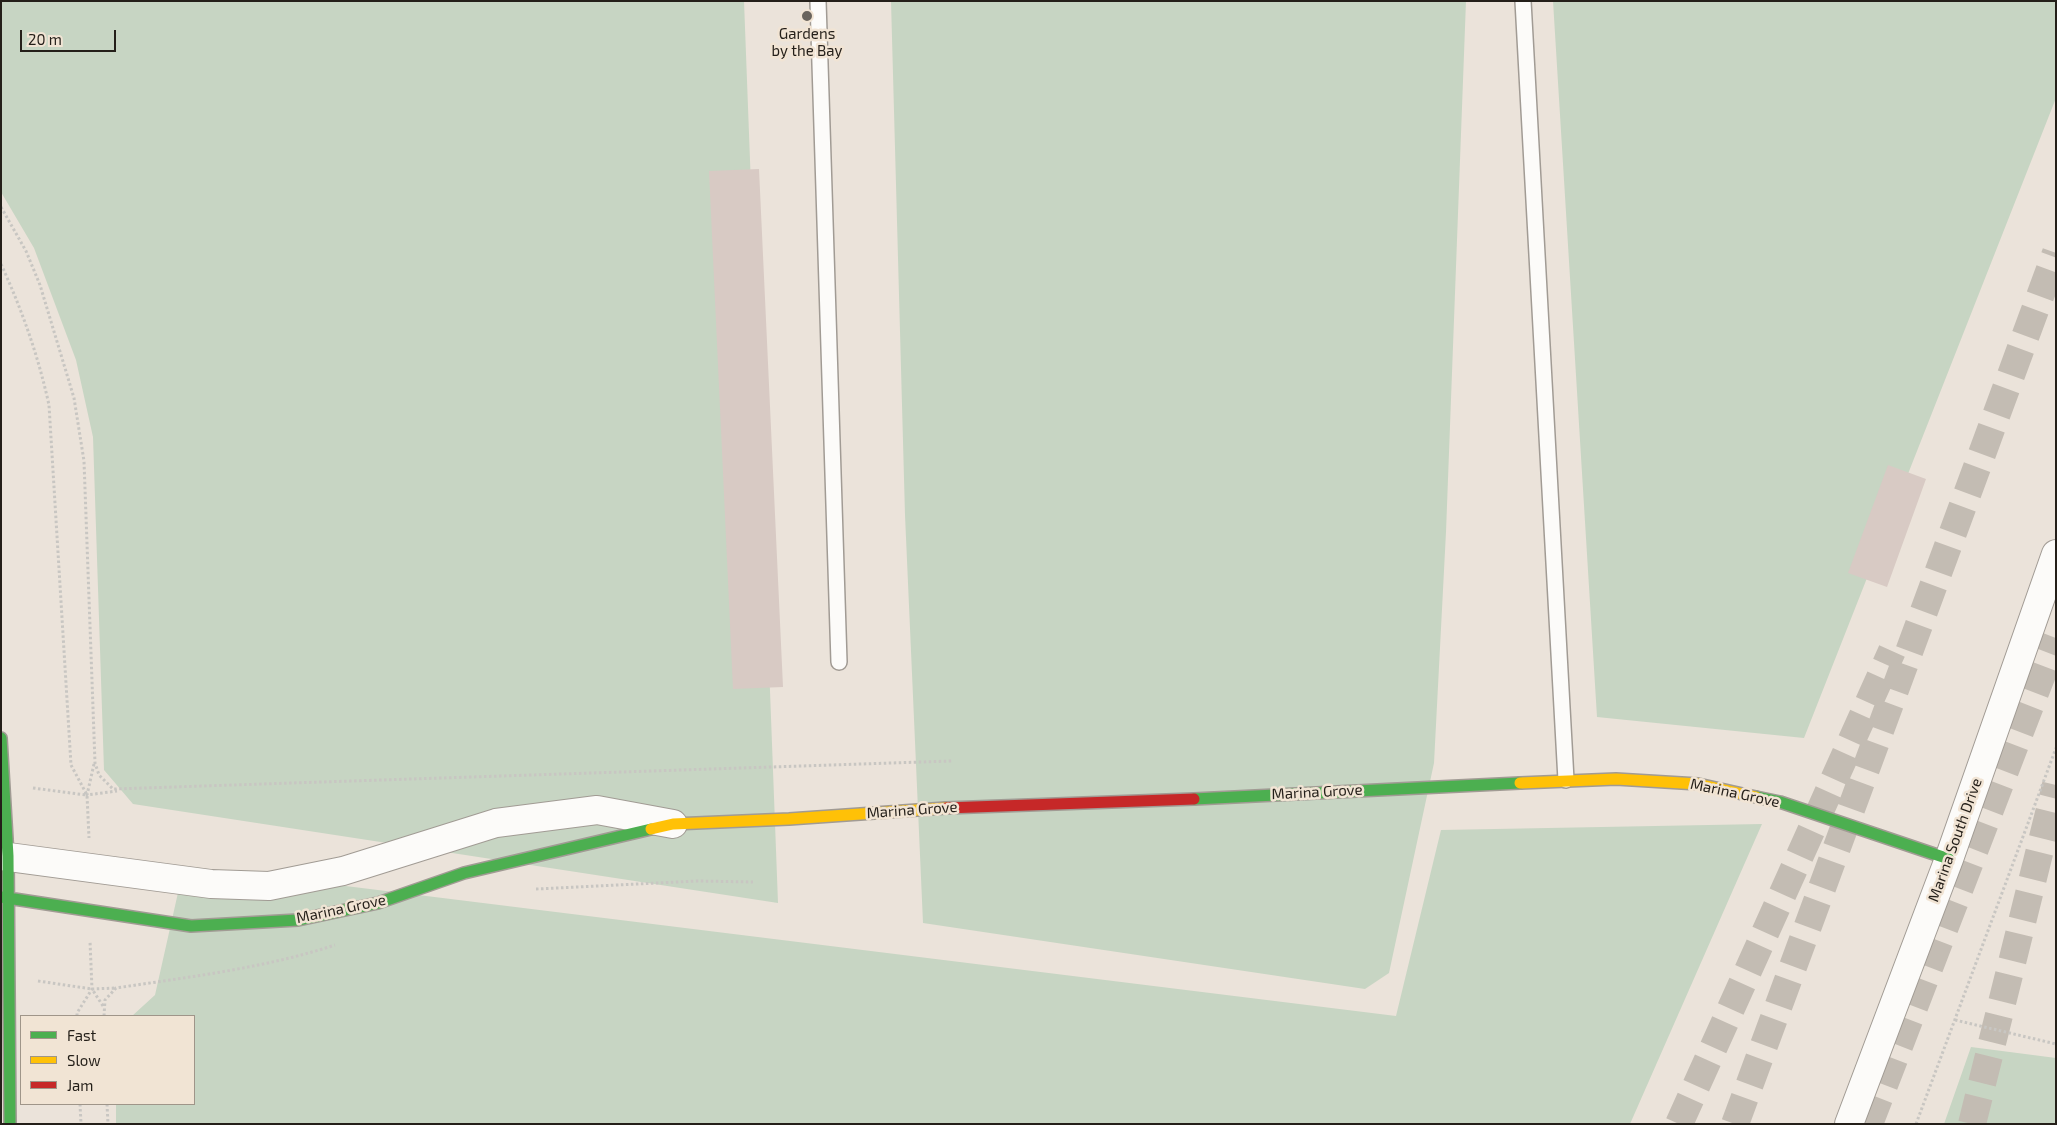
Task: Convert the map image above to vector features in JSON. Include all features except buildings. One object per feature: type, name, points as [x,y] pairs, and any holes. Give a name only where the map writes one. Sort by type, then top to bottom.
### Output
[{"type":"street","name":"Marina South Drive","points":[[1849,1124],[1949,859],[2056,554]]},
{"type":"street","points":[[1,738],[4,785],[4,897],[8,977],[10,1124]]},
{"type":"street","name":"Marina Grove","points":[[4,897],[89,912],[191,926],[298,920],[378,903],[464,873],[506,862],[673,824],[789,819],[971,806],[1166,800],[1616,778],[1698,784],[1780,802],[1949,859]]},
{"type":"street","name":"Marina Grove","points":[[5,856],[211,884],[269,886],[343,872],[496,823],[596,810],[673,824]]},
{"type":"lane","points":[[818,1],[839,662]]},
{"type":"lane","points":[[1522,1],[1566,780]]},
{"type":"path","points":[[1,207],[26,251],[40,284],[74,398],[84,461],[95,762],[87,795]]},
{"type":"path","points":[[1,264],[21,307],[39,359],[49,405],[71,764],[87,795]]},
{"type":"path","points":[[1916,1124],[2056,748]]},
{"type":"path","points":[[4,785],[87,795],[120,790],[952,761]]},
{"type":"path","points":[[95,762],[103,780],[113,789],[120,790]]},
{"type":"path","points":[[534,889],[698,881],[753,882]]},
{"type":"path","points":[[8,977],[92,989],[139,986],[268,962],[338,945]]},
{"type":"path","points":[[104,1015],[104,1006],[109,993],[116,988]]},
{"type":"path","points":[[92,989],[104,1006]]},
{"type":"path","points":[[77,1015],[92,989]]},
{"type":"path","points":[[1955,1020],[2056,1044]]},
{"type":"path","points":[[80,1105],[81,1124]]},
{"type":"path","points":[[107,1105],[108,1124]]},
{"type":"green space","points":[[1,1],[744,1],[778,903],[133,804],[104,770],[93,437],[76,360],[34,248],[1,192]]},
{"type":"green space","points":[[891,1],[1466,1],[1446,532],[1434,763],[1389,973],[1365,989],[923,923],[905,515]]},
{"type":"green space","points":[[1553,1],[2056,1],[2056,98],[1804,738],[1597,717]]},
{"type":"green space","points":[[1762,824],[1630,1124],[116,1124],[116,1105],[195,1105],[195,1015],[133,1015],[155,995],[184,866],[1396,1016],[1441,830]]},
{"type":"green space","points":[[1971,1047],[2056,1058],[2056,1124],[1944,1124]]},
{"type":"tunnel","points":[[1735,1124],[2056,253]]},
{"type":"tunnel","points":[[1869,1124],[2056,638]]},
{"type":"tunnel","points":[[1679,1124],[1892,651]]},
{"type":"tunnel","points":[[1972,1124],[2056,785]]},
{"type":"traffic: fast","points":[[1,738],[8,856],[10,1124]]},
{"type":"traffic: fast","points":[[1194,799],[1520,783]]},
{"type":"traffic: fast","points":[[1756,797],[1780,802],[1949,859]]},
{"type":"traffic: fast","points":[[1,897],[191,926],[298,920],[378,903],[464,873],[651,829]]},
{"type":"traffic: slow","points":[[1520,783],[1616,779],[1698,784],[1756,797]]},
{"type":"traffic: slow","points":[[651,829],[673,824],[789,819],[946,808]]},
{"type":"traffic: jam","points":[[946,808],[1194,799]]},
{"type":"place","name":"Gardens by the Bay","points":[[807,16]]}]
